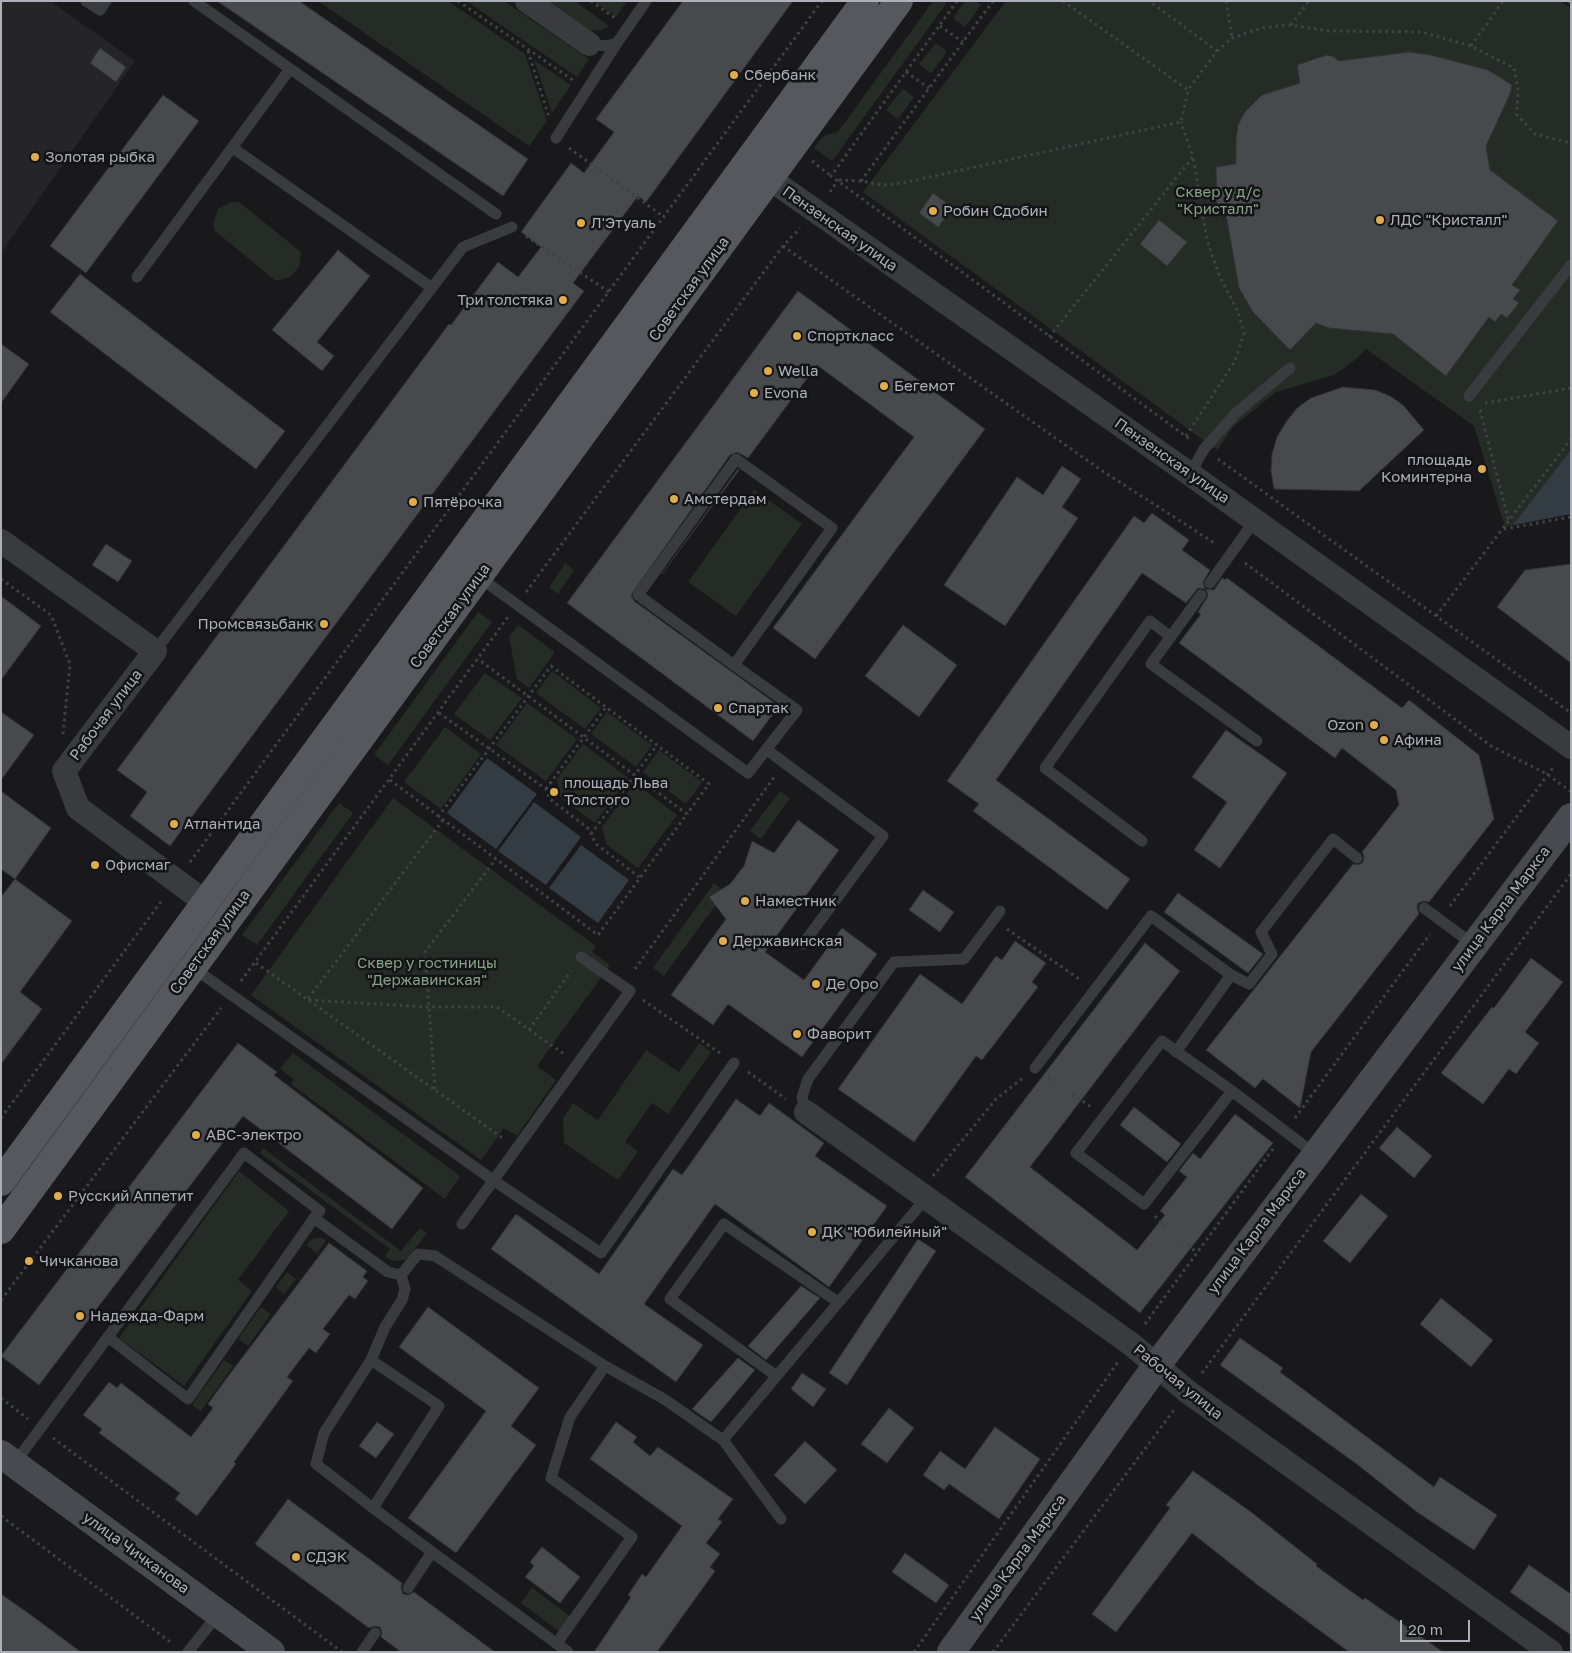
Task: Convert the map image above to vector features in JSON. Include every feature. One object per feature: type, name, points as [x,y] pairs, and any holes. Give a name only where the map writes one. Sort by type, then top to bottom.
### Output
[{"type":"main road","points":[[1,1182],[865,1]]},
{"type":"main road","name":"Советская улица","points":[[1,1230],[899,1]]},
{"type":"main road","points":[[747,163],[770,179]]},
{"type":"main road","name":"улица Карла Маркса","points":[[951,1652],[1157,1365],[1571,817]]},
{"type":"main road","name":"улица Чичканова","points":[[8,1459],[271,1652]]},
{"type":"street","points":[[526,1],[589,44]]},
{"type":"street","name":"Пензенская улица","points":[[770,179],[1255,520],[1570,747]]},
{"type":"street","points":[[1,541],[155,651]]},
{"type":"street","name":"Рабочая улица","points":[[155,651],[64,771],[78,808],[205,902]]},
{"type":"street","name":"Рабочая улица","points":[[806,1112],[1131,1344],[1188,1392],[1551,1652]]},
{"type":"lane","points":[[86,1],[100,10],[106,1]]},
{"type":"lane","points":[[194,1],[496,214]]},
{"type":"lane","points":[[556,138],[646,1]]},
{"type":"lane","points":[[589,44],[606,46],[617,43]]},
{"type":"lane","points":[[138,278],[290,69]]},
{"type":"lane","points":[[233,148],[432,288]]},
{"type":"lane","points":[[155,651],[463,247],[512,227]]},
{"type":"lane","points":[[1469,396],[1571,265]]},
{"type":"lane","points":[[1190,474],[1204,449],[1236,413],[1290,368]]},
{"type":"lane","points":[[479,577],[748,773],[797,710],[734,665],[638,595],[736,458],[832,528],[734,665]]},
{"type":"lane","points":[[1210,583],[1255,520]]},
{"type":"lane","points":[[1201,595],[1151,664],[1257,740]]},
{"type":"lane","points":[[1142,841],[1045,768],[1150,621],[1171,637]]},
{"type":"lane","points":[[767,750],[883,836],[803,944]]},
{"type":"lane","points":[[1035,1068],[1151,916],[1231,975],[1249,984],[1272,954],[1261,932],[1332,839],[1357,858]]},
{"type":"lane","points":[[1424,908],[1474,945]]},
{"type":"lane","points":[[806,1112],[802,1098],[808,1079],[894,962],[964,959],[997,915]]},
{"type":"lane","points":[[462,1224],[630,991],[581,957]]},
{"type":"lane","points":[[192,967],[230,996],[601,1253],[734,1063]]},
{"type":"lane","points":[[1176,1052],[1231,975]]},
{"type":"lane","points":[[1232,1091],[1144,1204],[1076,1153],[1162,1041],[1232,1091],[1315,1154]]},
{"type":"lane","points":[[8,1459],[40,1428],[244,1153],[320,1210],[188,1399],[108,1337]]},
{"type":"lane","points":[[723,1440],[775,1375],[838,1302],[923,1194]]},
{"type":"lane","points":[[314,1218],[388,1272],[401,1275]]},
{"type":"lane","points":[[775,1375],[670,1299],[724,1224],[838,1302]]},
{"type":"lane","points":[[401,1275],[418,1254],[435,1256],[605,1366],[664,1399],[723,1440],[780,1519]]},
{"type":"lane","points":[[401,1275],[405,1289],[402,1300],[386,1327],[371,1360],[324,1433],[316,1464],[568,1652]]},
{"type":"lane","points":[[371,1360],[439,1406],[373,1508]]},
{"type":"lane","points":[[557,1643],[632,1537],[551,1478],[570,1417],[605,1366]]},
{"type":"lane","points":[[408,1588],[432,1552]]},
{"type":"lane","points":[[188,1652],[219,1613]]},
{"type":"lane","points":[[362,1652],[375,1633]]},
{"type":"path","points":[[458,1],[586,90]]},
{"type":"path","points":[[591,1],[628,27]]},
{"type":"path","points":[[1,1118],[822,1]]},
{"type":"path","points":[[958,1],[831,176],[1049,337],[1571,713]]},
{"type":"path","points":[[861,181],[993,1]]},
{"type":"path","points":[[1063,1],[1188,90]]},
{"type":"path","points":[[1150,1],[1217,50]]},
{"type":"path","points":[[1226,1],[1232,38]]},
{"type":"path","points":[[1290,25],[1309,1]]},
{"type":"path","points":[[1471,46],[1503,1]]},
{"type":"path","points":[[1186,436],[1235,361],[1244,333],[1238,312],[1219,275],[1207,240],[1193,157],[1181,122],[1188,90],[1217,50],[1232,38],[1262,28],[1290,25],[1330,31],[1422,32],[1471,46],[1514,68],[1518,89],[1517,115],[1535,134],[1571,143]]},
{"type":"path","points":[[940,26],[963,42]]},
{"type":"path","points":[[528,50],[556,138],[664,217]]},
{"type":"path","points":[[906,72],[929,88]]},
{"type":"path","points":[[838,180],[861,181],[882,185],[902,183],[1181,122]]},
{"type":"path","points":[[1049,337],[1193,157]]},
{"type":"path","points":[[526,592],[782,246],[815,212],[838,180]]},
{"type":"path","points":[[512,227],[609,292]]},
{"type":"path","points":[[782,246],[1101,470],[1231,554],[1491,746],[1547,774],[1571,792]]},
{"type":"path","points":[[1509,522],[1478,404],[1571,388]]},
{"type":"path","points":[[1436,616],[1571,439]]},
{"type":"path","points":[[1503,529],[1571,517]]},
{"type":"path","points":[[1,579],[51,615],[70,664],[62,729],[69,764]]},
{"type":"path","points":[[1,1300],[256,963],[508,617]]},
{"type":"path","points":[[478,659],[687,814]]},
{"type":"path","points":[[438,817],[551,666],[709,784],[639,877],[529,1030]]},
{"type":"path","points":[[546,788],[606,707]]},
{"type":"path","points":[[439,713],[546,788],[550,799],[589,829],[595,843],[639,877]]},
{"type":"path","points":[[591,834],[657,745]]},
{"type":"path","points":[[914,1652],[1131,1344],[1547,774],[1570,747]]},
{"type":"path","points":[[635,969],[784,764]]},
{"type":"path","points":[[390,780],[598,935]]},
{"type":"path","points":[[307,1000],[443,820]]},
{"type":"path","points":[[436,1090],[425,952],[496,859]]},
{"type":"path","points":[[994,1652],[1571,874]]},
{"type":"path","points":[[997,915],[1094,990]]},
{"type":"path","points":[[256,963],[517,1148]]},
{"type":"path","points":[[630,991],[806,1112]]},
{"type":"path","points":[[307,1000],[429,1007],[497,1006],[577,1064]]},
{"type":"path","points":[[923,1194],[996,1099],[1035,1068]]},
{"type":"path","points":[[1183,1240],[1197,1253]]},
{"type":"path","points":[[1,1398],[342,1652]]},
{"type":"path","points":[[1,1516],[176,1646]]},
{"type":"shaded area","name":"Золотая рыбка","points":[[1,1],[50,1],[135,61],[1,253]]},
{"type":"shaded area","points":[[1571,450],[1571,514],[1513,525]]},
{"type":"shaded area","points":[[487,758],[537,794],[496,849],[447,813]]},
{"type":"shaded area","points":[[534,802],[581,837],[546,885],[498,851]]},
{"type":"shaded area","points":[[581,845],[629,880],[598,923],[549,888]]},
{"type":"green space","points":[[318,1],[448,1],[525,54],[547,121],[529,146]]},
{"type":"green space","points":[[466,1],[504,1],[589,59],[577,77]]},
{"type":"green space","points":[[542,1],[575,1],[609,26],[601,30],[588,31]]},
{"type":"green space","points":[[594,1],[627,1],[616,17]]},
{"type":"green space","points":[[933,1],[948,1],[832,161],[814,148],[823,136],[838,132]]},
{"type":"green space","points":[[965,1],[976,1],[981,5],[965,27],[953,18]]},
{"type":"green space","name":"Сквер у д/с \"Кристалл\"","points":[[1006,1],[1561,1],[1571,8],[1571,514],[1505,527],[1474,426],[1366,349],[1355,360],[1334,375],[1276,392],[1234,426],[1217,450],[863,192]]},
{"type":"green space","points":[[936,43],[947,52],[931,73],[919,64]]},
{"type":"green space","points":[[534,60],[571,85],[552,113]]},
{"type":"green space","points":[[903,89],[914,97],[898,119],[886,110]]},
{"type":"green space","points":[[231,202],[239,202],[301,252],[299,267],[290,277],[276,281],[215,231],[213,224],[218,209]]},
{"type":"green space","points":[[754,490],[802,524],[736,616],[688,582]]},
{"type":"green space","points":[[565,563],[574,570],[558,594],[549,588]]},
{"type":"green space","points":[[478,612],[492,622],[388,765],[374,755]]},
{"type":"green space","points":[[518,625],[555,652],[529,688],[517,679],[509,637]]},
{"type":"green space","points":[[552,671],[601,708],[585,729],[536,693]]},
{"type":"green space","points":[[485,673],[522,698],[490,740],[454,714]]},
{"type":"green space","points":[[527,703],[577,739],[546,781],[496,745]]},
{"type":"green space","points":[[607,712],[652,745],[636,767],[591,734]]},
{"type":"green space","points":[[445,727],[481,754],[441,809],[404,782]]},
{"type":"green space","points":[[583,744],[628,778],[595,823],[561,798],[557,779]]},
{"type":"green space","points":[[659,750],[702,782],[686,804],[643,772]]},
{"type":"green space","points":[[635,783],[677,815],[638,868],[607,845],[602,827]]},
{"type":"green space","points":[[780,791],[790,798],[761,839],[750,831]]},
{"type":"green space","name":"Сквер у гостиницы \"Державинская\"","points":[[393,798],[596,946],[592,952],[610,965],[537,1066],[556,1080],[517,1136],[504,1128],[481,1160],[251,995]]},
{"type":"green space","points":[[339,803],[353,813],[257,945],[242,935]]},
{"type":"green space","points":[[714,883],[725,892],[664,976],[653,968]]},
{"type":"green space","points":[[699,1043],[711,1052],[668,1114],[652,1103],[625,1142],[638,1151],[618,1180],[564,1143],[563,1118],[573,1103],[598,1120],[646,1050],[679,1072]]},
{"type":"green space","points":[[293,1053],[460,1176],[445,1199],[291,1084],[294,1080],[280,1068]]},
{"type":"green space","points":[[263,1148],[401,1251],[420,1228],[427,1233],[406,1260],[392,1261],[385,1256],[390,1249],[260,1153]]},
{"type":"green space","points":[[239,1171],[289,1211],[238,1280],[252,1291],[184,1386],[119,1338]]},
{"type":"green space","points":[[314,1238],[322,1238],[326,1241],[317,1253],[306,1245]]},
{"type":"green space","points":[[287,1272],[296,1279],[284,1294],[276,1287]]},
{"type":"green space","points":[[261,1307],[271,1314],[248,1346],[238,1339]]},
{"type":"green space","points":[[224,1360],[233,1366],[201,1411],[192,1405]]},
{"type":"green space","points":[[532,1588],[578,1622],[567,1637],[521,1603]]},
{"type":"building","points":[[217,1],[299,1],[528,159],[503,196]]},
{"type":"building","points":[[683,1],[793,1],[646,202],[638,196],[573,283],[584,291],[170,846],[130,816],[147,792],[117,770],[449,324],[451,325],[498,262],[518,277],[541,247],[521,232],[571,163],[584,173],[614,132],[596,119]]},
{"type":"building","points":[[100,48],[126,67],[116,82],[90,63]]},
{"type":"building","points":[[1409,52],[1431,55],[1488,70],[1512,85],[1510,94],[1486,146],[1490,170],[1558,221],[1512,285],[1520,290],[1513,299],[1519,303],[1507,318],[1501,314],[1495,322],[1489,317],[1446,376],[1393,334],[1329,328],[1316,323],[1290,350],[1253,312],[1239,288],[1226,214],[1217,208],[1216,167],[1236,164],[1238,125],[1245,112],[1262,95],[1300,83],[1297,65],[1327,55],[1339,61]]},
{"type":"building","points":[[163,95],[199,121],[86,273],[50,246]]},
{"type":"building","points":[[933,193],[953,208],[938,227],[919,213]]},
{"type":"building","points":[[1159,220],[1187,242],[1167,266],[1140,244]]},
{"type":"building","points":[[338,250],[370,276],[317,342],[334,356],[322,371],[272,330]]},
{"type":"building","points":[[80,274],[285,431],[256,469],[50,312]]},
{"type":"building","points":[[798,291],[985,429],[815,659],[773,628],[914,437],[817,365],[748,458],[737,452],[730,455],[631,595],[634,601],[779,706],[753,741],[567,603]]},
{"type":"building","points":[[1,344],[29,364],[1,403]]},
{"type":"building","points":[[1343,387],[1375,390],[1390,396],[1403,405],[1424,430],[1359,491],[1274,489],[1271,471],[1272,454],[1277,437],[1286,422],[1297,408],[1311,398]]},
{"type":"building","points":[[1062,466],[1081,479],[1062,507],[1078,518],[1005,626],[944,585],[1017,477],[1043,495]]},
{"type":"building","points":[[738,469],[739,470],[662,574]]},
{"type":"building","points":[[1152,513],[1189,540],[1182,550],[1210,570],[1203,582],[1205,589],[1198,588],[1186,603],[1142,573],[996,780],[1130,879],[1107,910],[973,811],[979,804],[947,781],[1134,516],[1144,523]]},
{"type":"building","points":[[106,544],[132,561],[118,582],[92,565]]},
{"type":"building","points":[[1571,564],[1571,663],[1497,607],[1525,570]]},
{"type":"building","points":[[1222,578],[1225,580],[1227,578],[1402,708],[1409,700],[1479,755],[1494,819],[1429,902],[1418,903],[1419,914],[1311,1052],[1300,1108],[1263,1079],[1255,1088],[1206,1050],[1353,864],[1359,865],[1363,862],[1364,856],[1362,852],[1399,805],[1396,790],[1342,748],[1335,758],[1179,643],[1201,614],[1198,612],[1208,596],[1206,589],[1214,590]]},
{"type":"building","points":[[1,596],[41,626],[1,680]]},
{"type":"building","points":[[903,625],[957,665],[919,717],[865,676]]},
{"type":"building","points":[[1,712],[34,735],[1,780]]},
{"type":"building","points":[[1226,730],[1287,773],[1220,868],[1194,850],[1227,802],[1192,777]]},
{"type":"building","points":[[1,791],[51,828],[15,879],[1,869]]},
{"type":"building","points":[[798,820],[839,850],[765,952],[804,980],[842,928],[877,954],[802,1057],[728,1004],[713,1025],[671,995],[726,919],[709,897],[730,884],[744,866],[752,841],[774,853]]},
{"type":"building","points":[[15,879],[72,921],[20,992],[42,1009],[1,1064],[1,897]]},
{"type":"building","points":[[923,890],[954,912],[940,932],[909,910]]},
{"type":"building","points":[[1178,893],[1263,954],[1248,973],[1164,912]]},
{"type":"building","points":[[1015,941],[1046,963],[1032,982],[1038,987],[982,1060],[976,1056],[914,1142],[838,1089],[920,974],[962,1004],[996,956],[1002,960]]},
{"type":"building","points":[[1145,943],[1180,971],[1030,1167],[1137,1250],[1165,1215],[1160,1211],[1187,1177],[1179,1171],[1193,1153],[1200,1159],[1235,1114],[1273,1143],[1140,1313],[965,1177]]},
{"type":"building","points":[[1531,958],[1563,982],[1525,1032],[1539,1043],[1516,1074],[1509,1069],[1483,1104],[1441,1073],[1492,1007],[1494,1008]]},
{"type":"building","points":[[238,1043],[277,1072],[274,1075],[423,1188],[392,1229],[243,1116],[39,1385],[1,1356]]},
{"type":"building","name":"ДК \"Юбилейный\"","points":[[736,1099],[760,1116],[769,1103],[824,1143],[815,1156],[887,1206],[829,1287],[715,1204],[644,1304],[703,1345],[676,1382],[491,1249],[516,1214],[599,1274],[673,1169],[682,1175]]},
{"type":"building","points":[[1134,1107],[1181,1144],[1167,1162],[1120,1125]]},
{"type":"building","points":[[1397,1127],[1432,1156],[1414,1178],[1379,1148]]},
{"type":"building","points":[[1361,1194],[1388,1216],[1350,1263],[1323,1241]]},
{"type":"building","points":[[918,1239],[936,1251],[847,1385],[829,1373]]},
{"type":"building","points":[[329,1243],[367,1271],[363,1277],[368,1281],[355,1299],[349,1295],[323,1329],[330,1334],[316,1353],[309,1348],[287,1377],[293,1381],[234,1462],[236,1464],[197,1516],[175,1499],[180,1493],[99,1433],[102,1429],[83,1415],[109,1382],[117,1388],[121,1383],[191,1437],[213,1408],[208,1404]]},
{"type":"building","points":[[801,1286],[820,1298],[766,1360],[748,1346]]},
{"type":"building","points":[[1441,1298],[1493,1340],[1471,1367],[1420,1324]]},
{"type":"building","points":[[428,1307],[539,1388],[511,1426],[536,1445],[456,1553],[408,1518],[486,1411],[399,1347]]},
{"type":"building","points":[[1240,1338],[1283,1368],[1280,1372],[1434,1487],[1440,1477],[1497,1515],[1474,1550],[1417,1512],[1358,1465],[1220,1365]]},
{"type":"building","points":[[738,1358],[755,1370],[711,1422],[692,1409]]},
{"type":"building","points":[[802,1373],[826,1389],[813,1407],[791,1389]]},
{"type":"building","points":[[889,1408],[914,1428],[887,1463],[861,1444]]},
{"type":"building","points":[[377,1422],[394,1434],[376,1458],[359,1446]]},
{"type":"building","points":[[616,1422],[637,1437],[633,1442],[650,1456],[658,1447],[733,1499],[718,1519],[722,1522],[706,1543],[720,1554],[710,1567],[715,1571],[657,1652],[594,1652],[631,1597],[628,1595],[642,1574],[646,1577],[682,1526],[590,1459]]},
{"type":"building","points":[[995,1427],[1040,1459],[999,1519],[949,1484],[944,1490],[923,1475],[940,1451],[965,1469]]},
{"type":"building","points":[[805,1441],[837,1470],[805,1504],[774,1475]]},
{"type":"building","points":[[1193,1471],[1251,1512],[1317,1564],[1316,1566],[1363,1600],[1365,1598],[1443,1652],[1349,1652],[1259,1586],[1192,1533],[1116,1632],[1092,1614],[1170,1508],[1166,1505]]},
{"type":"building","points":[[288,1499],[402,1583],[403,1594],[408,1595],[414,1592],[495,1652],[401,1652],[381,1637],[380,1627],[369,1628],[255,1544]]},
{"type":"building","points":[[542,1547],[580,1577],[560,1603],[525,1577],[534,1566],[530,1562]]},
{"type":"building","points":[[905,1553],[949,1585],[936,1603],[892,1572]]},
{"type":"building","points":[[1529,1565],[1571,1594],[1571,1635],[1510,1592]]},
{"type":"building","points":[[1,1594],[28,1613],[81,1652],[1,1652]]},
{"type":"place","name":"Сбербанк","points":[[734,75]]},
{"type":"place","name":"Золотая рыбка","points":[[35,157]]},
{"type":"place","name":"Робин Сдобин","points":[[933,211]]},
{"type":"place","name":"ЛДС \"Кристалл\"","points":[[1380,220]]},
{"type":"place","name":"Л'Этуаль","points":[[581,223]]},
{"type":"place","name":"Три толстяка","points":[[563,300]]},
{"type":"place","name":"Спорткласс","points":[[797,336]]},
{"type":"place","name":"Wella","points":[[768,371]]},
{"type":"place","name":"Бегемот","points":[[884,386]]},
{"type":"place","name":"Evona","points":[[754,393]]},
{"type":"place","name":"площадь Коминтерна","points":[[1482,469]]},
{"type":"place","name":"Амстердам","points":[[674,499]]},
{"type":"place","name":"Пятёрочка","points":[[413,502]]},
{"type":"place","name":"Промсвязьбанк","points":[[324,624]]},
{"type":"place","name":"Спартак","points":[[718,708]]},
{"type":"place","name":"Ozon","points":[[1374,725]]},
{"type":"place","name":"Афина","points":[[1384,740]]},
{"type":"place","name":"площадь Льва Толстого","points":[[554,792]]},
{"type":"place","name":"Атлантида","points":[[174,824]]},
{"type":"place","name":"Офисмаг","points":[[95,865]]},
{"type":"place","name":"Наместник","points":[[745,901]]},
{"type":"place","name":"Державинская","points":[[723,941]]},
{"type":"place","name":"Де Оро","points":[[816,984]]},
{"type":"place","name":"Фаворит","points":[[797,1034]]},
{"type":"place","name":"АВС-электро","points":[[196,1135]]},
{"type":"place","name":"Русский Аппетит","points":[[58,1196]]},
{"type":"place","name":"ДК \"Юбилейный\"","points":[[812,1232]]},
{"type":"place","name":"Чичканова","points":[[29,1261]]},
{"type":"place","name":"Надежда-Фарм","points":[[80,1316]]},
{"type":"place","name":"СДЭК","points":[[296,1557]]}]
